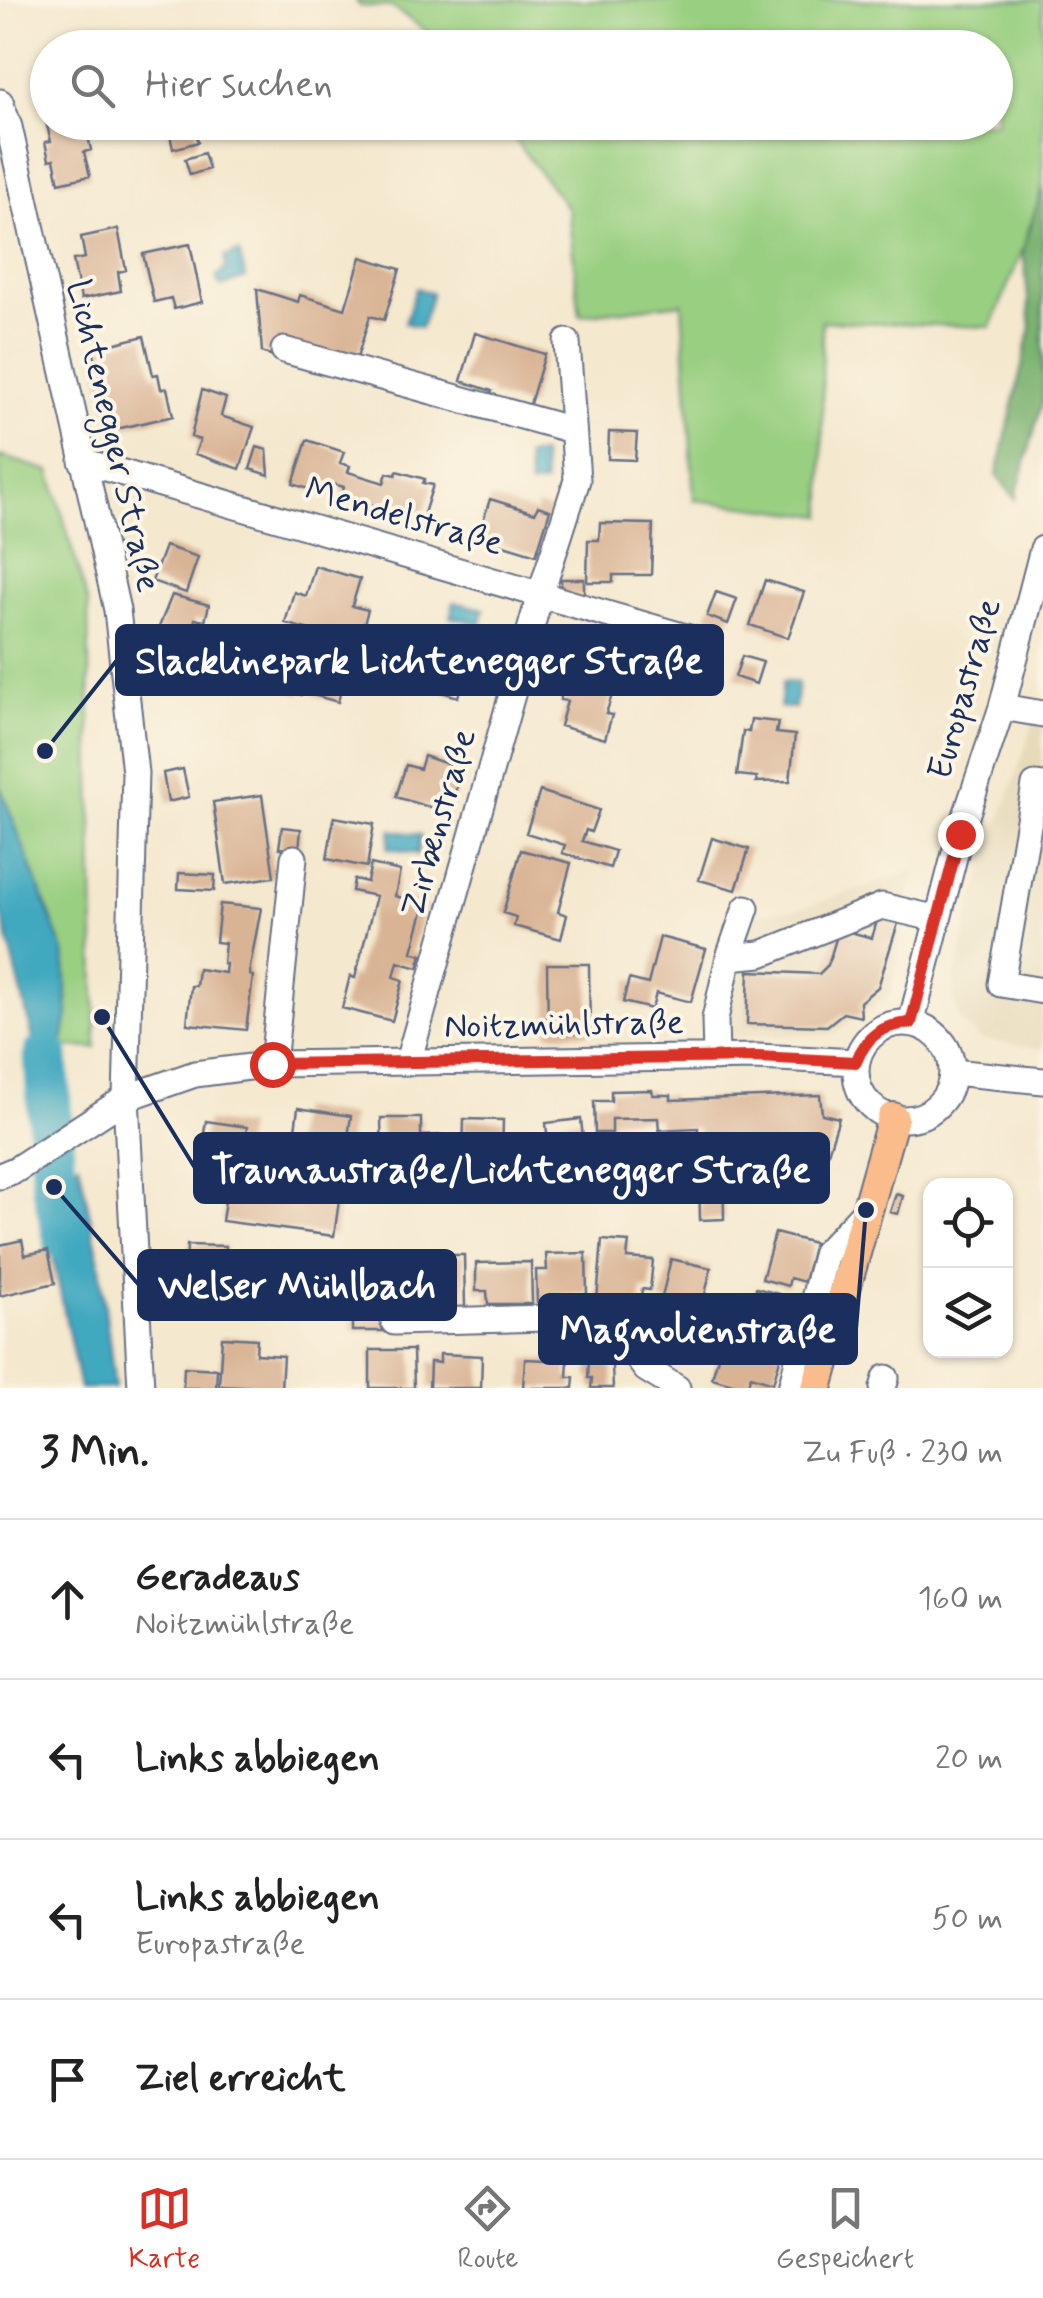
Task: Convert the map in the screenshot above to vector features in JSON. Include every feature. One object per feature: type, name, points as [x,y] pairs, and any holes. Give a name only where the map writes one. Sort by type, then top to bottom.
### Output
[{"type":"main road","points":[[817,1388],[893,1118]]},
{"type":"street","name":"Lichtenegger Straße","points":[[0,102],[117,610],[135,773],[126,1098],[141,1388]]},
{"type":"street","name":"Zirbenstraße","points":[[408,1062],[541,592],[577,480],[567,342]]},
{"type":"street","points":[[284,350],[572,430]]},
{"type":"street","name":"Mendelstraße","points":[[82,461],[706,642]]},
{"type":"street","name":"Europastraße","points":[[911,1023],[960,834],[1002,707],[1043,549]]},
{"type":"street","points":[[1002,707],[1043,714]]},
{"type":"street","points":[[1043,786],[1035,785],[1001,984],[1043,991]]},
{"type":"street","points":[[272,1064],[294,858]]},
{"type":"street","points":[[729,956],[761,954],[882,906],[938,919]]},
{"type":"street","points":[[716,1058],[714,1019],[729,956],[746,908]]},
{"type":"street","points":[[911,1023],[928,1028],[941,1040],[950,1054],[952,1072],[947,1093],[934,1109],[914,1118],[893,1118],[876,1110],[864,1097],[857,1080],[856,1062],[863,1045],[876,1032],[893,1024],[911,1023]]},
{"type":"street","name":"Noitzmühlstraße","points":[[9,1172],[126,1098],[195,1074],[272,1064],[716,1058],[856,1062]]},
{"type":"street","points":[[952,1072],[1043,1081]]},
{"type":"street","points":[[791,1388],[826,1252],[866,1210]]},
{"type":"street","points":[[394,1322],[590,1317],[619,1334],[646,1369],[677,1388]]},
{"type":"shaded area","points":[[1043,695],[1043,1049],[981,1039],[959,1020],[953,989],[972,905]]},
{"type":"shaded area","points":[[915,871],[890,994],[831,1034],[719,1037],[754,914],[798,909]]},
{"type":"green space","points":[[356,0],[1043,0],[1043,186],[1023,249],[991,327],[822,321],[823,516],[694,500],[682,303],[580,315],[568,209],[515,140],[1013,140],[1013,30],[425,30],[392,7],[360,6]]},
{"type":"green space","points":[[1043,186],[1043,400],[1015,499],[997,475],[1031,327],[1023,249]]},
{"type":"green space","points":[[0,456],[50,471],[88,604],[96,1048],[62,1047],[68,1013],[64,952],[0,786]]},
{"type":"water","points":[[239,252],[246,278],[221,287],[216,278],[225,269],[225,257]]},
{"type":"water","points":[[416,288],[432,293],[421,328],[405,323]]},
{"type":"water","points":[[541,454],[545,483],[530,486],[526,456]]},
{"type":"water","points":[[454,602],[484,609],[481,624],[450,617]]},
{"type":"water","points":[[783,682],[798,683],[795,708],[780,707]]},
{"type":"water","points":[[0,786],[64,952],[68,1013],[62,1047],[67,1106],[34,1128],[35,1047],[0,906]]},
{"type":"water","points":[[391,830],[421,835],[418,854],[388,848]]},
{"type":"water","points":[[79,1163],[99,1259],[115,1388],[80,1388],[47,1228],[33,1191]]},
{"type":"building","points":[[89,140],[91,150],[84,152],[90,176],[59,183],[54,159],[49,160],[45,142]]},
{"type":"building","points":[[171,140],[198,140],[198,142],[173,149]]},
{"type":"building","points":[[204,153],[209,169],[190,175],[185,159]]},
{"type":"building","points":[[118,229],[126,270],[118,272],[121,291],[81,299],[73,260],[85,258],[81,237]]},
{"type":"building","points":[[190,244],[202,302],[174,309],[171,298],[154,302],[143,254]]},
{"type":"building","points":[[361,257],[400,269],[384,320],[370,316],[357,358],[336,351],[335,355],[278,358],[262,352],[257,289],[298,302],[300,295],[345,309]]},
{"type":"building","points":[[475,333],[545,354],[529,407],[461,381]]},
{"type":"building","points":[[144,336],[153,375],[158,374],[161,389],[167,388],[173,416],[112,430],[93,349]]},
{"type":"building","points":[[202,390],[226,398],[221,416],[254,427],[240,469],[195,454],[200,440],[191,437]]},
{"type":"building","points":[[609,432],[637,433],[635,460],[608,459]]},
{"type":"building","points":[[307,440],[344,452],[340,463],[350,466],[348,472],[384,483],[387,473],[396,475],[397,471],[425,479],[423,483],[433,485],[421,523],[342,495],[344,487],[333,484],[330,496],[293,484]]},
{"type":"building","points":[[257,447],[267,450],[269,475],[250,469]]},
{"type":"building","points":[[490,499],[535,513],[538,506],[550,510],[536,555],[478,537]]},
{"type":"building","points":[[600,523],[653,524],[651,575],[613,575],[613,582],[587,582],[588,540],[599,540]]},
{"type":"building","points":[[165,546],[198,557],[186,593],[152,581]]},
{"type":"building","points":[[315,566],[360,579],[352,606],[368,610],[358,644],[285,623],[294,592],[306,596]]},
{"type":"building","points":[[561,579],[584,579],[584,597],[561,592]]},
{"type":"building","points":[[765,580],[804,592],[788,638],[750,625]]},
{"type":"building","points":[[716,592],[737,599],[728,624],[707,616]]},
{"type":"building","points":[[172,595],[209,605],[205,621],[195,619],[189,641],[157,632]]},
{"type":"building","points":[[449,626],[477,634],[474,645],[490,649],[481,681],[464,676],[458,697],[421,686],[427,666],[421,664],[429,633],[445,638]]},
{"type":"building","points":[[273,636],[299,644],[296,656],[311,660],[301,695],[260,682]]},
{"type":"building","points":[[577,645],[623,659],[606,714],[612,715],[605,739],[560,726],[567,701],[560,700]]},
{"type":"building","points":[[742,656],[763,662],[756,684],[735,677]]},
{"type":"building","points":[[321,663],[346,669],[338,702],[313,695]]},
{"type":"building","points":[[751,719],[778,722],[776,733],[795,735],[790,781],[756,782],[757,777],[737,775],[743,731],[749,732]]},
{"type":"building","points":[[424,756],[462,769],[449,813],[396,797],[406,765],[420,769]]},
{"type":"building","points":[[183,769],[189,797],[168,802],[163,773]]},
{"type":"building","points":[[540,791],[599,810],[591,832],[586,830],[582,841],[615,851],[610,868],[562,853],[565,845],[526,833]]},
{"type":"building","points":[[262,795],[274,877],[225,884],[213,802]]},
{"type":"building","points":[[334,817],[374,824],[367,867],[327,859]]},
{"type":"building","points":[[282,827],[301,829],[299,850],[279,848]]},
{"type":"building","points":[[712,838],[749,849],[736,890],[699,880]]},
{"type":"building","points":[[521,850],[571,863],[558,912],[567,915],[561,939],[514,926],[516,917],[503,913]]},
{"type":"building","points":[[371,864],[400,871],[395,896],[425,904],[412,952],[422,955],[418,968],[398,962],[394,977],[403,980],[392,1021],[342,1008],[350,976],[355,978],[376,896],[352,891],[354,879],[367,882]]},
{"type":"building","points":[[179,873],[215,875],[214,891],[178,889]]},
{"type":"building","points":[[220,904],[261,908],[250,967],[253,976],[246,1030],[187,1024],[191,986],[196,986],[198,969],[225,973],[225,943],[216,942]]},
{"type":"building","points":[[878,917],[898,923],[878,987],[860,1002],[861,1017],[843,1013],[827,1026],[747,1024],[749,971],[819,974],[828,965],[839,929],[872,938]]},
{"type":"building","points":[[660,937],[706,949],[691,1002],[656,993],[652,1009],[623,1002],[629,979],[648,984]]},
{"type":"building","points":[[547,964],[589,964],[590,1033],[548,1034]]},
{"type":"building","points":[[99,1009],[107,1009],[105,1026],[97,1024]]},
{"type":"building","points":[[652,1090],[653,1095],[671,1095],[671,1100],[820,1095],[822,1114],[839,1118],[814,1197],[766,1184],[775,1148],[723,1150],[724,1219],[700,1220],[698,1128],[659,1130],[658,1118],[612,1119],[612,1133],[595,1133],[594,1101],[611,1101],[611,1091]]},
{"type":"building","points":[[298,1108],[351,1116],[334,1236],[222,1221],[227,1187],[286,1195]]},
{"type":"building","points":[[381,1118],[421,1118],[421,1136],[442,1135],[443,1189],[427,1189],[427,1159],[382,1160]]},
{"type":"building","points":[[464,1119],[503,1120],[502,1158],[463,1157]]},
{"type":"building","points":[[581,1119],[585,1159],[550,1163],[546,1123]]},
{"type":"building","points":[[206,1121],[247,1127],[240,1170],[199,1164]]},
{"type":"building","points":[[896,1194],[903,1196],[898,1214],[890,1212]]},
{"type":"building","points":[[775,1233],[814,1243],[804,1282],[790,1278],[788,1286],[762,1279]]},
{"type":"building","points":[[22,1240],[25,1255],[48,1250],[55,1283],[0,1296],[0,1245]]},
{"type":"building","points":[[602,1240],[629,1242],[627,1258],[653,1260],[650,1290],[642,1289],[640,1304],[597,1300]]},
{"type":"building","points":[[187,1245],[226,1246],[225,1290],[236,1290],[236,1304],[201,1303],[201,1290],[185,1289]]},
{"type":"building","points":[[586,1253],[587,1294],[551,1295],[551,1302],[537,1302],[536,1270],[547,1270],[546,1254]]},
{"type":"building","points":[[437,1255],[464,1255],[465,1307],[414,1307],[414,1263],[437,1263]]},
{"type":"building","points":[[379,1258],[401,1258],[401,1313],[388,1331],[352,1331],[352,1269],[378,1269]]},
{"type":"building","points":[[671,1259],[711,1268],[697,1330],[671,1324],[675,1304],[661,1301]]},
{"type":"building","points":[[531,1262],[532,1304],[488,1304],[487,1291],[476,1291],[476,1263]]},
{"type":"building","points":[[756,1288],[797,1299],[788,1336],[776,1333],[774,1341],[744,1334]]},
{"type":"building","points":[[724,1336],[782,1352],[773,1383],[751,1376],[746,1388],[712,1378]]},
{"type":"building","points":[[222,1337],[257,1339],[256,1354],[283,1356],[281,1388],[219,1385]]},
{"type":"building","points":[[590,1344],[611,1345],[613,1388],[591,1388]]},
{"type":"building","points":[[370,1350],[413,1350],[414,1388],[370,1388]]},
{"type":"building","points":[[440,1354],[482,1356],[481,1388],[429,1388],[430,1362],[440,1363]]},
{"type":"building","points":[[525,1359],[568,1361],[567,1377],[574,1377],[573,1388],[523,1388]]},
{"type":"building","points":[[184,1367],[217,1369],[216,1388],[183,1388]]},
{"type":"waterway","points":[[46,1055],[54,1187],[66,1240]]},
{"type":"place","name":"Slacklinepark Lichtenegger Straße","points":[[45,751]]},
{"type":"place","name":"Traunaustraße/Lichtenegger Straße","points":[[102,1017]]},
{"type":"place","name":"Welser Mühlbach","points":[[54,1187]]},
{"type":"place","name":"Magnolienstraße","points":[[866,1210]]},
{"type":"route","points":[[272,1064],[758,1057],[856,1062],[863,1045],[876,1032],[893,1024],[911,1023],[960,834]]}]
